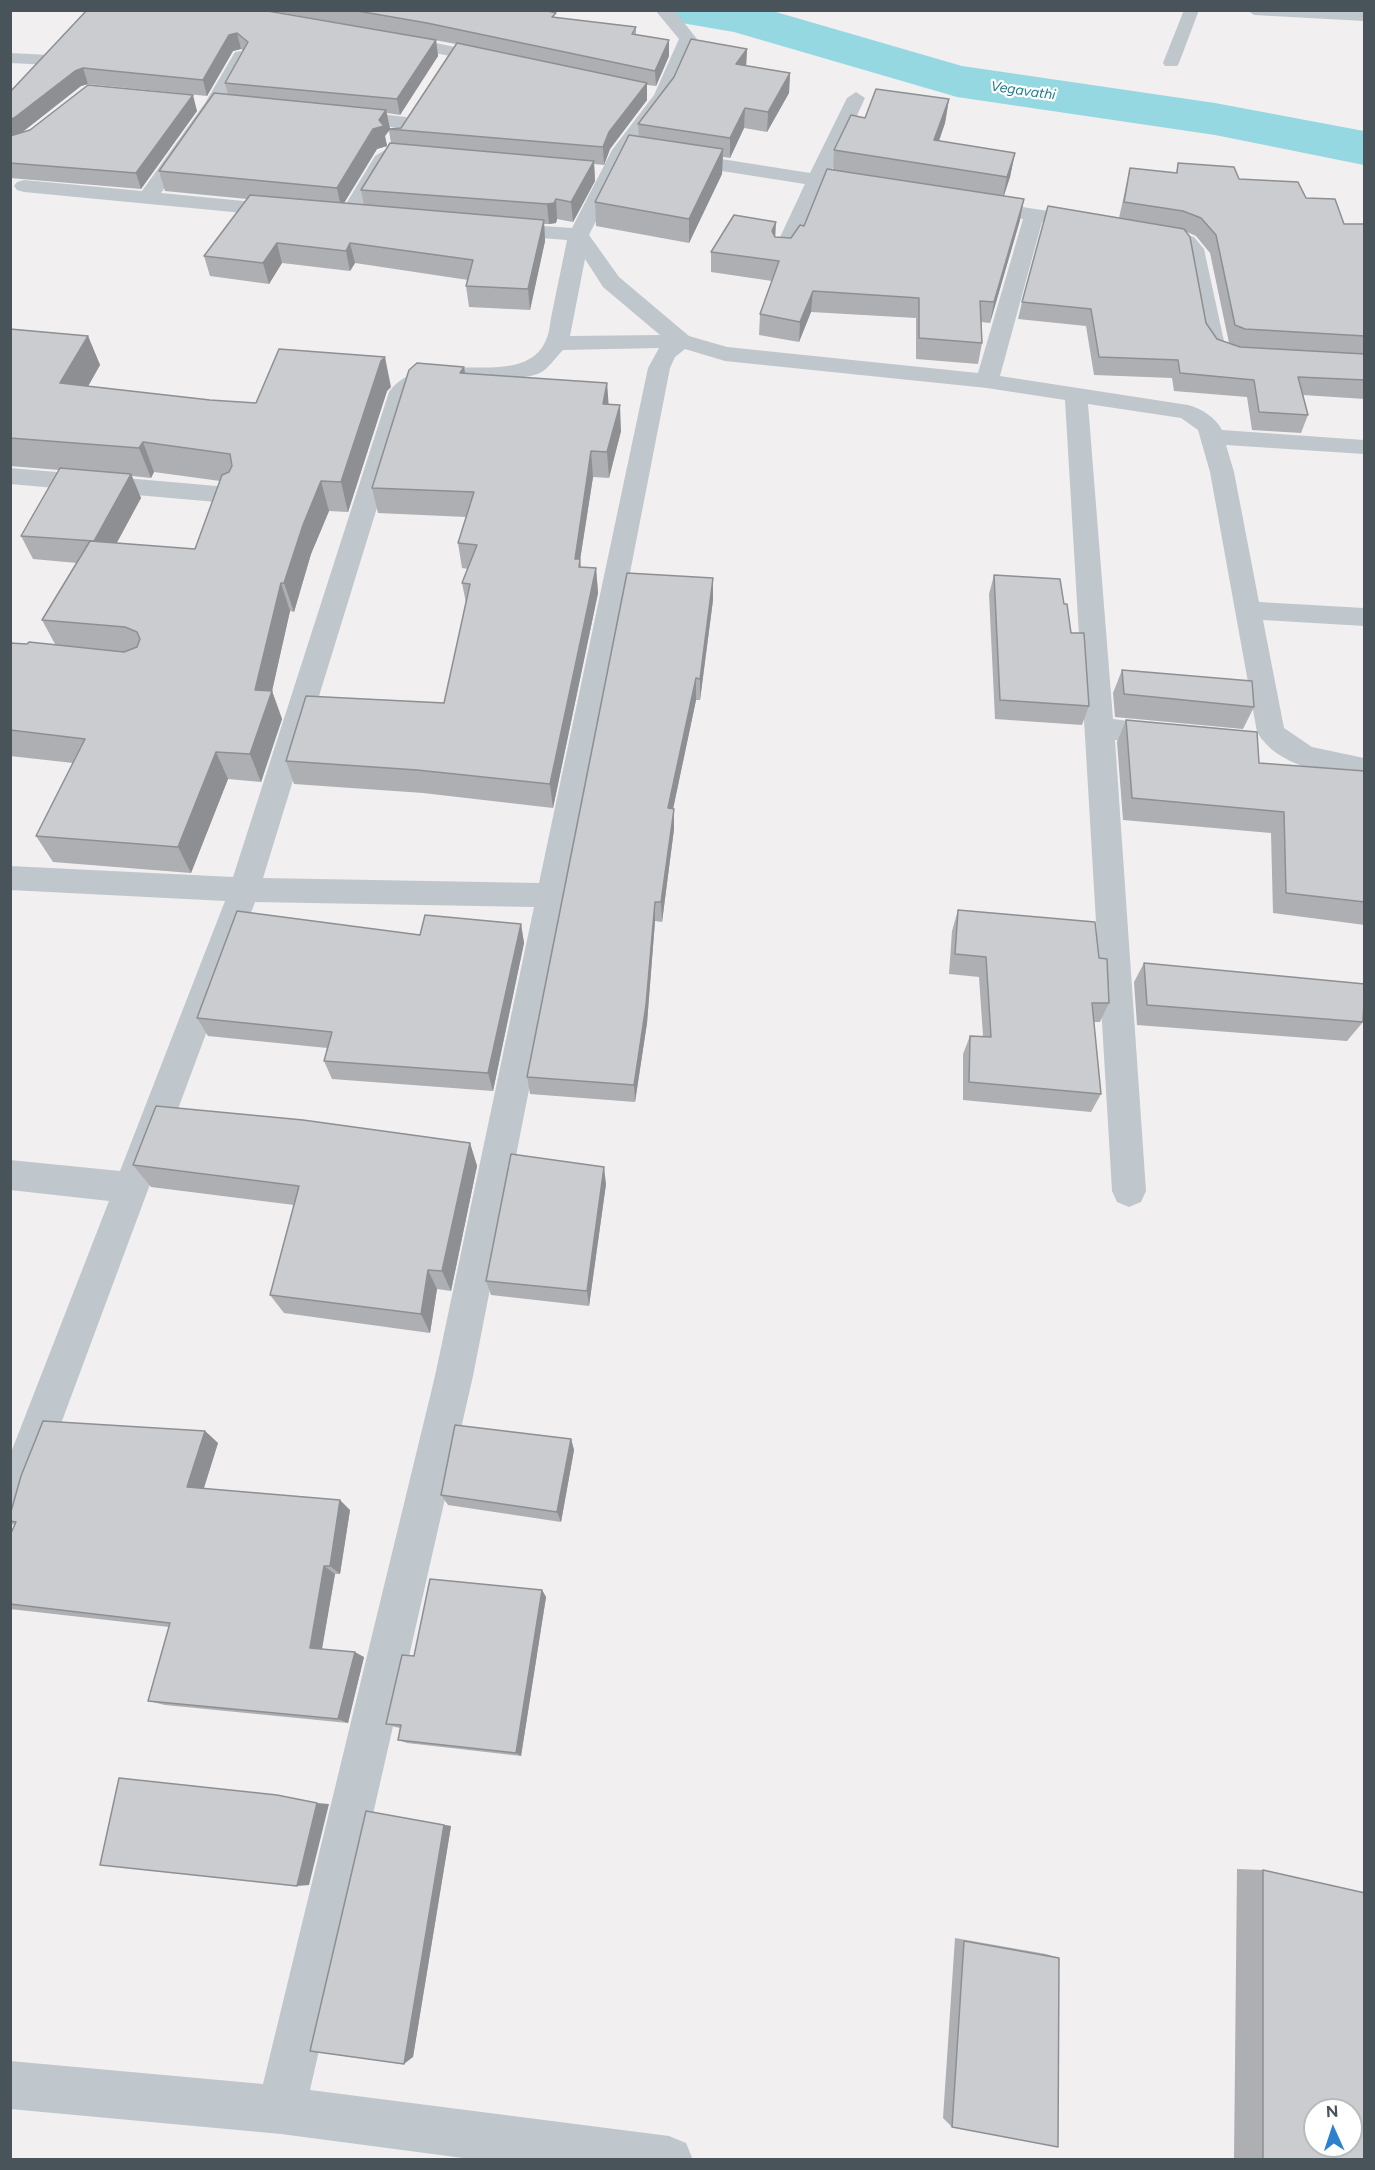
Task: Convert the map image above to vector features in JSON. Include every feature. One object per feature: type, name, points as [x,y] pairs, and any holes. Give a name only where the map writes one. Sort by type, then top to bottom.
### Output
[{"type":"street","points":[[10,1507],[129,1188],[244,890],[401,392],[409,383],[432,375],[514,373],[534,367],[557,343],[579,235],[612,174],[641,153],[688,39],[670,17]]},
{"type":"street","points":[[373,36],[515,64]]},
{"type":"street","points":[[441,69],[453,51]]},
{"type":"street","points":[[148,198],[214,103],[241,56]]},
{"type":"street","points":[[10,58],[50,60]]},
{"type":"street","points":[[640,91],[663,96]]},
{"type":"street","points":[[783,252],[856,98]]},
{"type":"street","points":[[191,101],[236,105]]},
{"type":"street","points":[[348,217],[418,105]]},
{"type":"street","points":[[327,115],[406,123]]},
{"type":"street","points":[[641,153],[885,191]]},
{"type":"street","points":[[386,154],[410,156]]},
{"type":"street","points":[[589,172],[612,174]]},
{"type":"street","points":[[24,186],[301,213]]},
{"type":"street","points":[[954,202],[1113,227]]},
{"type":"street","points":[[324,215],[371,219]]},
{"type":"street","points":[[987,381],[1034,215]]},
{"type":"street","points":[[475,227],[579,235]]},
{"type":"street","points":[[1136,230],[1170,235],[1186,241],[1197,253],[1213,341],[1219,350],[1234,356],[1258,357]]},
{"type":"street","points":[[579,235],[611,282],[681,341]]},
{"type":"street","points":[[281,2110],[454,1376],[659,368],[665,354],[681,341]]},
{"type":"street","points":[[557,343],[681,341],[725,354],[987,381],[1188,412],[1209,427],[1222,472],[1271,732],[1284,746],[1310,760],[1365,768]]},
{"type":"street","points":[[1076,395],[1100,728],[1129,1191]]},
{"type":"street","points":[[1212,437],[1365,447]]},
{"type":"street","points":[[10,476],[228,495]]},
{"type":"street","points":[[1248,610],[1365,617]]},
{"type":"street","points":[[1100,728],[1192,737]]},
{"type":"street","points":[[1249,743],[1284,746]]},
{"type":"street","points":[[10,878],[244,890],[552,896]]},
{"type":"street","points":[[10,1175],[129,1188]]},
{"type":"street","points":[[10,2085],[281,2110],[513,2149],[669,2160]]},
{"type":"lane","points":[[1171,63],[1192,10]]},
{"type":"lane","points":[[1254,10],[1365,17]]},
{"type":"building","points":[[87,10],[262,10],[436,40],[397,99],[225,83],[248,42],[237,33],[229,35],[203,80],[83,68],[75,71],[10,119],[10,92]]},
{"type":"building","points":[[352,10],[544,10],[556,13],[552,17],[636,27],[632,34],[669,40],[655,71],[427,23]]},
{"type":"building","points":[[691,39],[747,49],[736,64],[790,73],[768,112],[745,108],[730,138],[638,124],[674,77]]},
{"type":"building","points":[[457,43],[647,83],[609,132],[603,147],[389,129],[401,128]]},
{"type":"building","points":[[88,85],[193,95],[136,173],[10,163],[10,136],[30,130]]},
{"type":"building","points":[[876,89],[949,99],[934,140],[1015,153],[1007,177],[834,150],[851,115],[865,118]]},
{"type":"building","points":[[214,93],[386,110],[379,120],[384,126],[373,129],[337,188],[159,171]]},
{"type":"building","points":[[629,135],[723,149],[689,219],[595,202]]},
{"type":"building","points":[[390,143],[594,161],[571,202],[556,199],[554,203],[547,204],[361,190]]},
{"type":"building","points":[[1178,163],[1234,167],[1239,179],[1298,182],[1306,198],[1335,199],[1344,224],[1365,224],[1365,336],[1245,329],[1235,325],[1216,235],[1201,218],[1183,211],[1124,202],[1130,168],[1177,173]]},
{"type":"building","points":[[827,169],[1024,199],[994,302],[980,301],[982,343],[919,338],[919,298],[813,291],[800,322],[760,314],[779,261],[711,252],[734,215],[776,222],[772,231],[775,237],[791,238],[800,225],[804,226]]},
{"type":"building","points":[[250,195],[544,220],[528,289],[466,286],[473,260],[350,243],[346,251],[277,243],[263,263],[204,256]]},
{"type":"building","points":[[1048,206],[1184,229],[1190,237],[1206,323],[1217,339],[1240,347],[1365,354],[1365,380],[1298,377],[1308,415],[1259,412],[1254,380],[1180,373],[1178,360],[1099,357],[1091,309],[1022,302]]},
{"type":"building","points":[[10,329],[88,336],[60,383],[210,400],[256,403],[279,349],[385,357],[381,361],[341,482],[321,481],[303,525],[284,583],[281,583],[255,690],[272,691],[250,754],[216,752],[178,847],[36,836],[85,739],[10,730],[10,643],[27,644],[29,642],[124,652],[137,647],[140,639],[137,632],[125,627],[42,620],[90,541],[195,549],[222,475],[229,472],[232,466],[230,454],[143,442],[139,448],[10,438]]},
{"type":"building","points":[[417,363],[464,367],[460,373],[607,383],[603,404],[620,405],[607,452],[591,451],[575,559],[580,559],[579,567],[596,568],[550,784],[417,770],[286,761],[306,696],[444,703],[470,584],[462,583],[477,545],[458,543],[474,492],[372,488],[409,370]]},
{"type":"building","points":[[60,468],[131,474],[94,541],[21,536]]},
{"type":"building","points":[[627,573],[713,578],[700,679],[696,678],[668,808],[674,809],[661,902],[655,902],[646,1005],[634,1085],[527,1077]]},
{"type":"building","points":[[994,575],[1060,579],[1064,604],[1067,604],[1071,633],[1084,633],[1089,706],[1000,700]]},
{"type":"building","points":[[1122,670],[1252,681],[1254,707],[1124,694]]},
{"type":"building","points":[[1126,720],[1257,732],[1259,763],[1365,771],[1365,902],[1286,893],[1284,812],[1132,798]]},
{"type":"building","points":[[958,910],[1095,922],[1099,958],[1107,959],[1109,1003],[1092,1003],[1101,1094],[969,1082],[970,1036],[991,1037],[986,957],[955,954]]},
{"type":"building","points":[[237,911],[420,935],[425,915],[521,924],[488,1073],[324,1061],[332,1032],[197,1018]]},
{"type":"building","points":[[1144,963],[1365,984],[1363,1022],[1147,1005]]},
{"type":"building","points":[[156,1106],[303,1120],[470,1143],[442,1271],[428,1270],[421,1314],[270,1295],[299,1186],[133,1165]]},
{"type":"building","points":[[511,1154],[604,1167],[587,1291],[486,1281]]},
{"type":"building","points":[[43,1421],[205,1431],[187,1487],[340,1500],[330,1566],[324,1566],[310,1648],[355,1652],[338,1719],[148,1701],[170,1623],[10,1604],[10,1535],[16,1522],[10,1521],[10,1515],[21,1476]]},
{"type":"building","points":[[455,1425],[571,1439],[557,1512],[441,1495]]},
{"type":"building","points":[[430,1579],[542,1590],[516,1753],[398,1740],[401,1725],[386,1724],[402,1655],[414,1656]]},
{"type":"building","points":[[119,1778],[277,1795],[317,1803],[297,1886],[100,1865]]},
{"type":"building","points":[[366,1811],[444,1825],[404,2064],[310,2051]]},
{"type":"building","points":[[1263,1870],[1365,1893],[1365,2160],[1263,2160]]},
{"type":"building","points":[[964,1941],[1059,1958],[1058,2147],[952,2127]]},
{"type":"waterway","name":"Vegavathi","points":[[688,10],[740,18],[957,81],[1215,119],[1364,148]]}]
